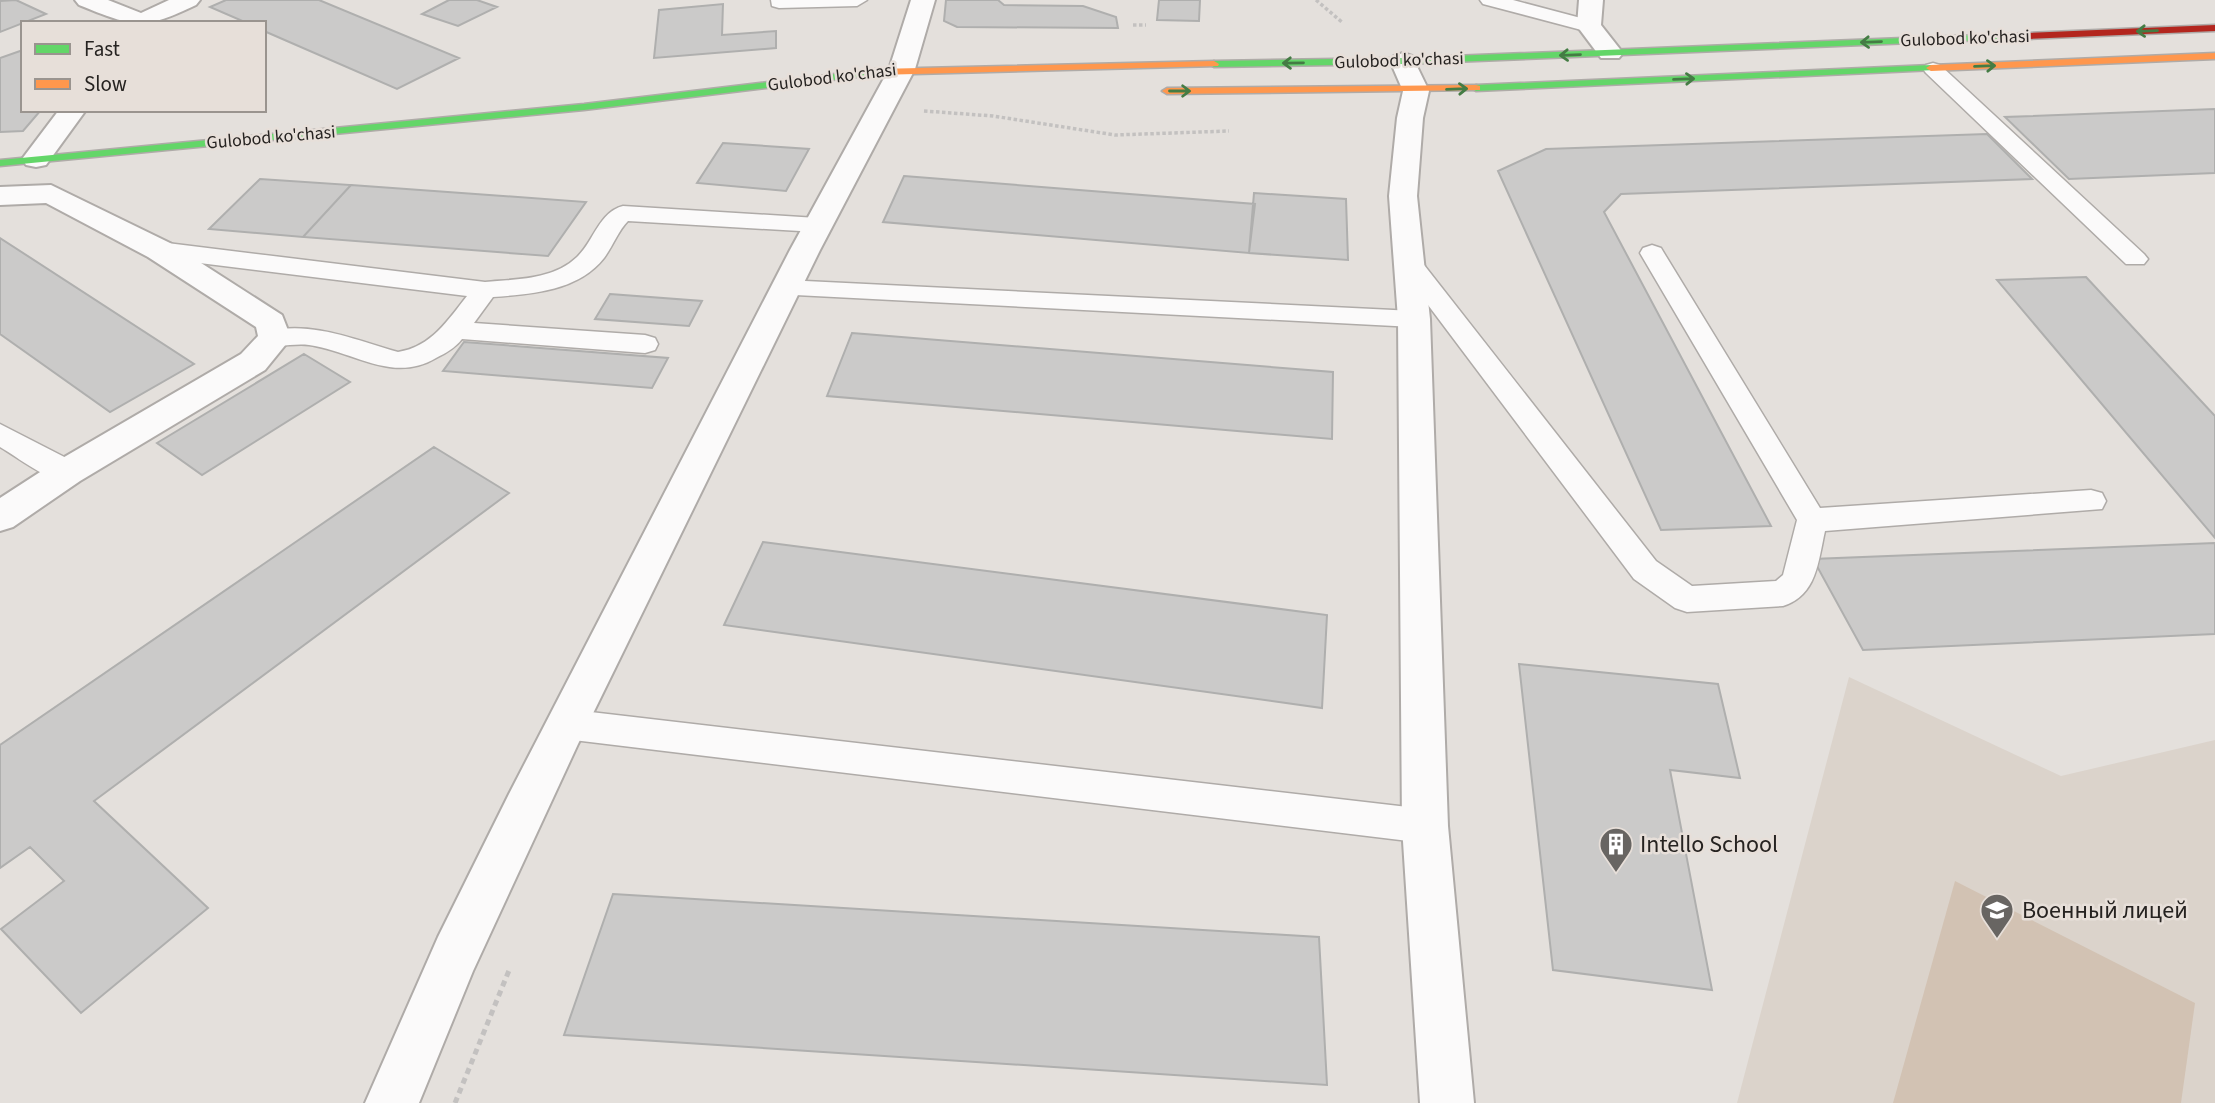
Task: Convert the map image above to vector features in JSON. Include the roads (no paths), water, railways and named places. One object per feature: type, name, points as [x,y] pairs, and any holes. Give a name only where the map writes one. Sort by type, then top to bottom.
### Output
[{"type":"street","points":[[87,0],[138,21]]},
{"type":"street","points":[[142,21],[188,0]]},
{"type":"street","points":[[393,1103],[428,1019],[565,724],[785,288],[890,91],[923,0]]},
{"type":"street","points":[[1591,0],[1589,26],[1610,53]]},
{"type":"street","name":"Gulobod ko'chasi","points":[[1156,91],[1410,76],[1610,53],[2215,28]]},
{"type":"street","name":"Gulobod ko'chasi","points":[[1,165],[36,159],[584,107],[890,91],[1410,76],[1933,69],[2215,56]]},
{"type":"street","points":[[1410,76],[1410,118],[1403,196],[1414,318],[1425,826],[1447,1103]]},
{"type":"street","name":"Gulobod ko'chasi","points":[[584,107],[838,94]]},
{"type":"street","points":[[36,159],[71,112]]},
{"type":"street","points":[[0,196],[51,194],[159,250],[271,322],[275,338],[253,362],[66,472],[0,517]]},
{"type":"lane","points":[[779,2],[857,0]]},
{"type":"lane","points":[[1490,0],[1589,26]]},
{"type":"lane","points":[[1933,69],[2134,259]]},
{"type":"lane","points":[[159,250],[485,290],[537,285],[566,275],[594,254],[616,218],[623,213],[817,226]]},
{"type":"lane","points":[[1408,261],[1585,488],[1645,570],[1687,598],[1783,593],[1797,582],[1812,520],[1652,253]]},
{"type":"lane","points":[[785,288],[1414,318]]},
{"type":"lane","points":[[275,338],[309,336],[398,361],[433,351],[456,330],[485,290]]},
{"type":"lane","points":[[456,330],[645,345]]},
{"type":"lane","points":[[0,434],[66,472]]},
{"type":"lane","points":[[1812,520],[2091,501]]},
{"type":"lane","points":[[565,724],[1425,826]]},
{"type":"place","name":"Intello School","points":[[1616,874]]},
{"type":"place","name":"Военный лицей","points":[[1997,940]]}]
